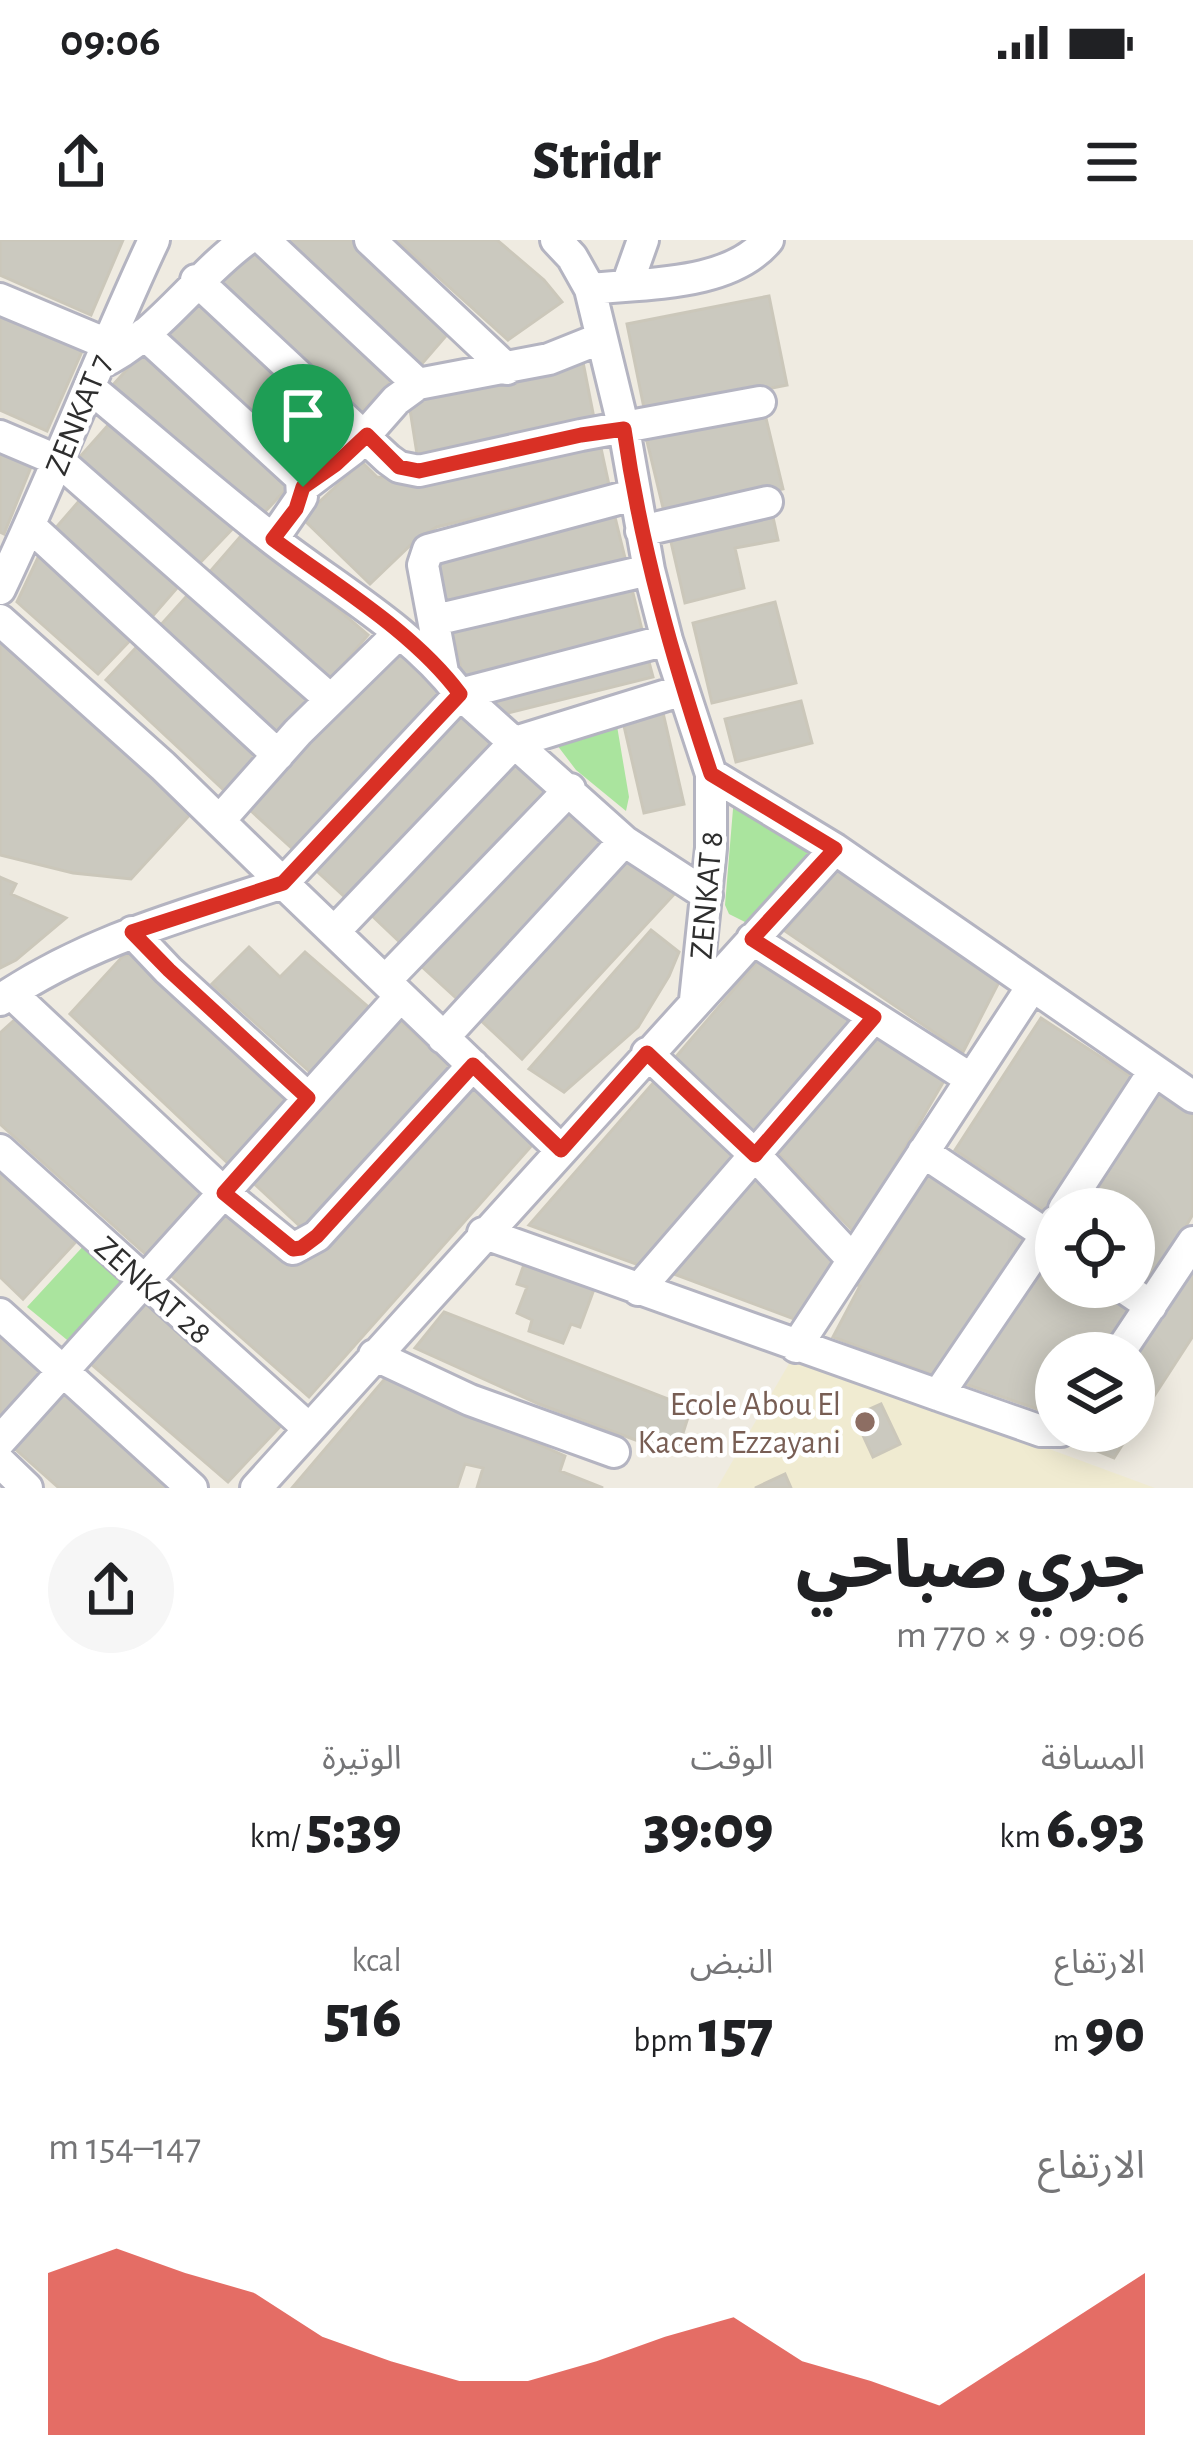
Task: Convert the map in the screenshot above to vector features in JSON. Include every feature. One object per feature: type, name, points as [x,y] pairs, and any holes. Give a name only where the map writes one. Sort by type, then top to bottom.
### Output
[{"type":"street","name":"ZENKAT 7","points":[[3,574],[31,527],[154,240]]},
{"type":"street","points":[[98,365],[144,334],[196,280],[246,240]]},
{"type":"street","points":[[264,240],[418,384]]},
{"type":"street","points":[[370,240],[507,369]]},
{"type":"street","name":"ZENKAT 8","points":[[556,240],[590,289],[624,429],[649,570],[711,774],[707,895],[695,1000]]},
{"type":"street","points":[[627,285],[643,240]]},
{"type":"street","points":[[590,289],[736,268],[768,240]]},
{"type":"street","points":[[196,280],[399,467],[419,471],[760,402]]},
{"type":"street","points":[[0,299],[98,365],[273,539],[399,633],[623,841],[707,895]]},
{"type":"street","points":[[144,334],[301,478],[296,509],[273,539]]},
{"type":"street","points":[[303,487],[336,464],[396,400],[418,384],[507,369],[572,351],[599,338]]},
{"type":"street","points":[[0,436],[59,461],[330,699]]},
{"type":"street","points":[[452,683],[423,566],[431,548],[633,495]]},
{"type":"street","points":[[641,531],[767,502]]},
{"type":"street","points":[[31,527],[278,755]]},
{"type":"street","points":[[435,620],[649,570]]},
{"type":"street","points":[[0,620],[220,820],[561,1150]]},
{"type":"street","points":[[220,820],[330,699],[399,633]]},
{"type":"street","points":[[473,1065],[317,1236],[293,1249],[5,996],[63,960],[132,932],[283,883],[452,683],[667,640]]},
{"type":"street","points":[[334,932],[514,742],[683,690]]},
{"type":"street","points":[[711,774],[835,849],[1193,1097]]},
{"type":"street","points":[[0,1442],[308,1098],[392,989],[570,789]]},
{"type":"street","points":[[443,1038],[623,841]]},
{"type":"street","points":[[256,1488],[835,849]]},
{"type":"street","points":[[132,932],[308,1098]]},
{"type":"street","points":[[752,939],[970,1079]]},
{"type":"street","points":[[796,1347],[1031,988]]},
{"type":"street","points":[[638,1290],[874,1017]]},
{"type":"street","points":[[647,1053],[755,1155],[851,1258]]},
{"type":"street","points":[[1080,1188],[1154,1071]]},
{"type":"street","name":"ZENKAT 28","points":[[0,1150],[308,1428]]},
{"type":"street","points":[[923,1152],[1035,1215]]},
{"type":"street","points":[[483,1233],[1035,1429]]},
{"type":"street","points":[[1155,1300],[1193,1242]]},
{"type":"street","points":[[938,1396],[1035,1257]]},
{"type":"street","points":[[0,1314],[192,1488]]},
{"type":"street","points":[[374,1355],[470,1400],[614,1453]]},
{"type":"street","points":[[0,1462],[27,1488]]},
{"type":"shaded area","name":"Ecole Abou El Kacem Ezzayani","points":[[794,1355],[1035,1444],[1035,1452],[1057,1452],[1155,1488],[717,1488]]},
{"type":"green space","points":[[616,720],[629,797],[626,811],[576,770],[554,741]]},
{"type":"green space","points":[[734,797],[813,847],[811,857],[749,924],[729,914],[725,905]]},
{"type":"green space","points":[[88,1241],[130,1277],[72,1344],[27,1307]]},
{"type":"building","points":[[0,240],[123,240],[91,315],[0,275]]},
{"type":"building","points":[[281,240],[353,240],[452,329],[419,367]]},
{"type":"building","points":[[397,240],[497,240],[562,302],[508,340]]},
{"type":"building","points":[[255,241],[395,377],[361,412],[215,278]]},
{"type":"building","points":[[201,292],[350,428],[311,469],[163,332]]},
{"type":"building","points":[[769,296],[787,385],[645,413],[627,324]]},
{"type":"building","points":[[0,313],[83,349],[47,431],[0,410]]},
{"type":"building","points":[[149,345],[293,482],[260,517],[113,385]]},
{"type":"building","points":[[583,362],[594,418],[417,454],[408,397]]},
{"type":"building","points":[[764,410],[783,489],[665,516],[646,437]]},
{"type":"building","points":[[117,415],[238,523],[198,565],[79,458]]},
{"type":"building","points":[[599,439],[609,485],[437,527],[418,538],[370,584],[302,518],[362,462],[377,477],[416,478]]},
{"type":"building","points":[[0,449],[33,462],[4,534],[0,532]]},
{"type":"building","points":[[86,493],[184,580],[150,619],[54,530]]},
{"type":"building","points":[[771,508],[778,540],[735,548],[744,588],[685,603],[668,529]]},
{"type":"building","points":[[614,513],[626,562],[444,603],[435,555]]},
{"type":"building","points":[[246,530],[368,635],[329,681],[207,575]]},
{"type":"building","points":[[43,547],[139,631],[98,674],[17,602]]},
{"type":"building","points":[[630,581],[644,638],[464,680],[450,623]]},
{"type":"building","points":[[193,589],[313,696],[276,735],[159,627]]},
{"type":"building","points":[[775,602],[796,683],[712,703],[693,623]]},
{"type":"building","points":[[0,637],[197,807],[131,879],[73,873],[0,855]]},
{"type":"building","points":[[146,637],[265,750],[227,793],[106,680]]},
{"type":"building","points":[[402,642],[451,686],[298,854],[249,809]]},
{"type":"building","points":[[646,651],[653,677],[500,715],[493,690]]},
{"type":"building","points":[[465,700],[506,739],[349,901],[308,863]]},
{"type":"building","points":[[801,701],[812,743],[736,762],[725,719]]},
{"type":"building","points":[[661,704],[684,804],[644,813],[621,713]]},
{"type":"building","points":[[520,748],[563,789],[409,951],[366,910]]},
{"type":"building","points":[[570,799],[615,839],[465,1006],[420,965]]},
{"type":"building","points":[[630,848],[677,891],[522,1059],[475,1015]]},
{"type":"building","points":[[840,865],[999,982],[963,1052],[785,931]]},
{"type":"building","points":[[0,877],[16,884],[11,894],[66,918],[0,968]]},
{"type":"building","points":[[651,930],[679,952],[638,1027],[564,1092],[529,1069]]},
{"type":"building","points":[[249,947],[280,977],[305,952],[372,1010],[311,1073],[212,984]]},
{"type":"building","points":[[137,953],[295,1096],[232,1167],[70,1014],[123,956]]},
{"type":"building","points":[[764,954],[861,1016],[759,1136],[675,1058]]},
{"type":"building","points":[[20,1015],[210,1189],[150,1258],[0,1124],[0,1033]]},
{"type":"building","points":[[395,1016],[455,1071],[305,1231],[247,1177]]},
{"type":"building","points":[[1041,1018],[1136,1080],[1069,1188],[1035,1188],[1035,1204],[955,1150]]},
{"type":"building","points":[[876,1026],[948,1074],[855,1233],[774,1149]]},
{"type":"building","points":[[662,1073],[742,1153],[647,1268],[529,1225]]},
{"type":"building","points":[[468,1082],[533,1144],[309,1397],[165,1270],[225,1201],[296,1263]]},
{"type":"building","points":[[1153,1083],[1193,1107],[1193,1214],[1155,1280],[1155,1188],[1090,1188]]},
{"type":"building","points":[[0,1159],[83,1234],[23,1299],[0,1277]]},
{"type":"building","points":[[756,1163],[842,1259],[802,1322],[666,1271]]},
{"type":"building","points":[[923,1165],[1035,1239],[941,1378],[833,1337],[860,1286],[852,1283],[871,1246],[880,1253],[912,1196]]},
{"type":"building","points":[[1193,1257],[1193,1336],[1155,1395],[1155,1332],[1147,1332]]},
{"type":"building","points":[[526,1259],[596,1284],[580,1327],[571,1324],[563,1343],[529,1331],[532,1320],[517,1313],[527,1287],[517,1284]]},
{"type":"building","points":[[1035,1279],[1035,1308],[1139,1308],[1124,1332],[1035,1332],[1035,1408],[965,1384]]},
{"type":"building","points":[[145,1289],[287,1419],[228,1482],[83,1357]]},
{"type":"building","points":[[444,1312],[691,1408],[676,1455],[539,1404],[415,1348]]},
{"type":"building","points":[[0,1327],[50,1371],[0,1428]]},
{"type":"building","points":[[389,1374],[565,1456],[560,1471],[603,1488],[477,1488],[483,1468],[465,1464],[457,1488],[292,1488]]},
{"type":"building","points":[[66,1383],[181,1488],[59,1488],[12,1446]]},
{"type":"building","points":[[881,1404],[900,1444],[873,1457],[854,1416]]},
{"type":"building","points":[[785,1474],[791,1488],[755,1488]]},
{"type":"place","name":"Ecole Abou El Kacem Ezzayani","points":[[865,1422]]},
{"type":"route","points":[[624,429],[649,570],[711,774],[835,849],[752,939],[874,1017],[755,1155],[647,1053],[561,1150],[473,1065],[301,1248],[293,1249],[277,1238],[224,1193],[308,1098],[132,932],[283,883],[460,694],[399,633],[273,539],[296,509],[303,487],[367,435],[399,467],[419,471],[624,429]]}]
